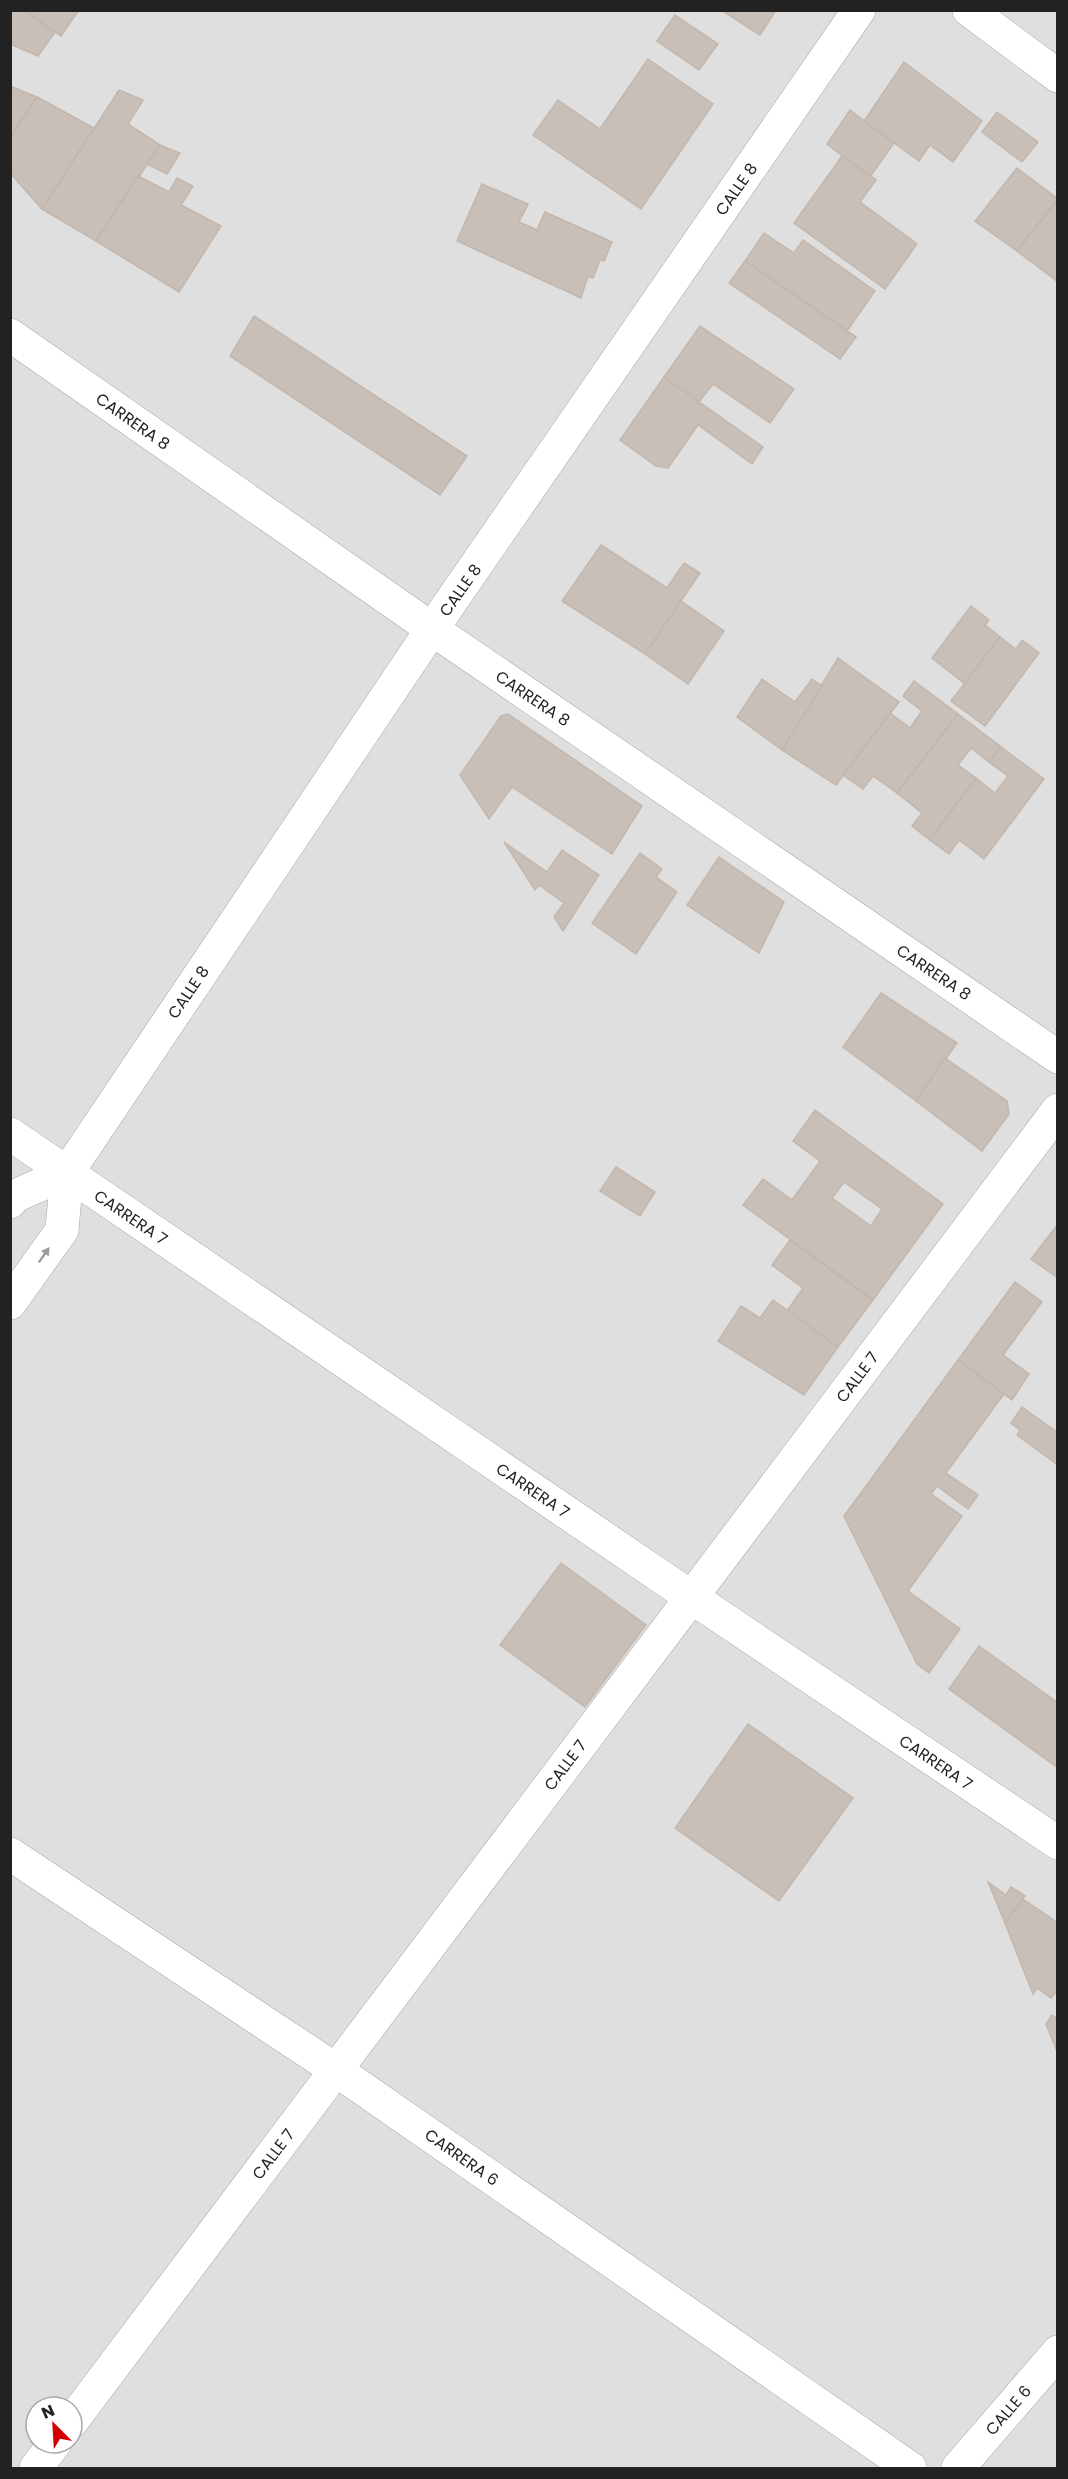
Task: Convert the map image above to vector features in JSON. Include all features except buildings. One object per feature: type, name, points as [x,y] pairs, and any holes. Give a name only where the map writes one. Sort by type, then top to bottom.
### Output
[{"type":"street","name":"CALLE 8","points":[[10,1303],[62,1230],[67,1173],[432,629],[859,10]]},
{"type":"street","points":[[969,10],[1058,76]]},
{"type":"street","name":"CARRERA 8","points":[[10,335],[432,629],[1058,1057]]},
{"type":"street","name":"CALLE 7","points":[[84,2405],[1058,1110]]},
{"type":"street","name":"CARRERA 7","points":[[10,1134],[691,1597],[1058,1843]]},
{"type":"street","points":[[10,1202],[15,1196],[67,1173]]},
{"type":"street","name":"CARRERA 6","points":[[10,1854],[336,2070],[910,2469]]},
{"type":"street","name":"CALLE 6","points":[[958,2469],[1058,2352]]},
{"type":"street","points":[[36,2469],[46,2455]]},
{"type":"shaded area","points":[[11,11],[1057,11],[1057,2468],[11,2468]]}]
